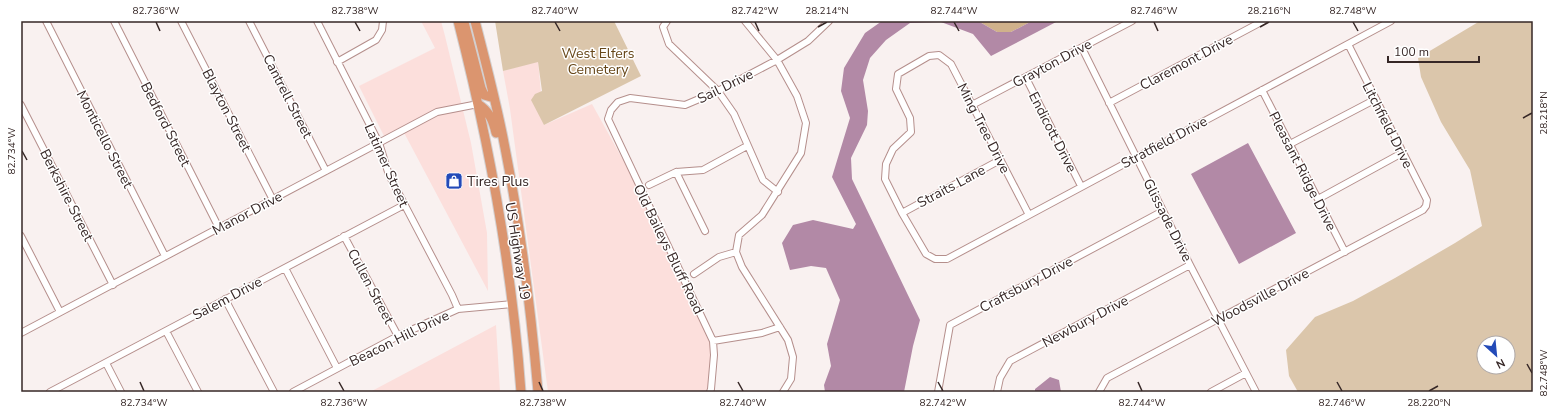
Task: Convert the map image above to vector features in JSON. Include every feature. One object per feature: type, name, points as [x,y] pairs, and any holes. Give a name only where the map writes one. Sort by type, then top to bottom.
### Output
[{"type":"highway","name":"US Highway 19","points":[[458,21],[478,104],[497,204],[512,304],[521,392]]},
{"type":"highway","points":[[464,21],[481,88],[484,95],[494,98]]},
{"type":"highway","name":"US Highway 19","points":[[475,21],[494,98],[512,188],[530,303],[538,392]]},
{"type":"highway","points":[[478,104],[488,112],[493,122],[503,163],[512,188]]},
{"type":"street","name":"Monticello Street","points":[[46,21],[165,256]]},
{"type":"street","name":"Bedford Street","points":[[114,21],[219,228]]},
{"type":"street","name":"Blayton Street","points":[[181,21],[273,200]]},
{"type":"street","name":"Cantrell Street","points":[[249,21],[326,171]]},
{"type":"street","name":"Latimer Street","points":[[317,21],[379,143],[389,176],[458,309]]},
{"type":"street","points":[[337,62],[376,40],[382,30],[383,21]]},
{"type":"street","points":[[667,21],[664,27],[669,44],[718,91],[734,114],[763,180],[778,192]]},
{"type":"street","points":[[745,21],[777,60],[797,96],[806,123],[801,153],[778,192],[762,215],[739,235],[736,252],[742,267],[788,340],[793,356],[791,379],[783,392]]},
{"type":"street","name":"Sail Drive","points":[[611,110],[618,102],[630,98],[685,105],[718,91],[777,60],[808,41],[829,21]]},
{"type":"street","name":"Grayton Drive","points":[[972,105],[1132,21]]},
{"type":"street","name":"Claremont Drive","points":[[1109,103],[1263,21]]},
{"type":"street","name":"Stratfield Drive","points":[[902,213],[926,254],[935,260],[947,259],[1348,44],[1383,23],[1391,21]]},
{"type":"street","name":"Litchfield Drive","points":[[1348,44],[1427,200],[1426,206]]},
{"type":"street","name":"Glissade Drive","points":[[1082,48],[1190,265],[1256,392]]},
{"type":"street","name":"Ming Tree Drive","points":[[902,213],[885,179],[886,164],[893,149],[911,132],[910,118],[896,89],[898,74],[929,56],[939,55],[951,64],[1029,216]]},
{"type":"street","name":"Endicott Drive","points":[[1026,78],[1081,186]]},
{"type":"street","name":"Pleasant Ridge Drive","points":[[1262,90],[1345,252]]},
{"type":"street","points":[[1290,144],[1376,99]]},
{"type":"street","name":"Berkshire Street","points":[[21,104],[112,284]]},
{"type":"street","name":"Manor Drive","points":[[21,333],[437,112],[478,104]]},
{"type":"street","name":"Old Baileys Bluff Road","points":[[611,110],[608,119],[613,131],[713,341],[714,355],[710,392]]},
{"type":"street","points":[[649,185],[676,172],[703,170],[747,146]]},
{"type":"street","points":[[1318,199],[1402,153]]},
{"type":"street","name":"Straits Lane","points":[[902,213],[1000,160]]},
{"type":"street","points":[[676,172],[705,231]]},
{"type":"street","name":"Salem Drive","points":[[50,392],[404,204]]},
{"type":"street","name":"Woodsville Drive","points":[[1099,392],[1108,378],[1423,210],[1426,206]]},
{"type":"street","name":"Craftsbury Drive","points":[[938,392],[950,325],[1163,211]]},
{"type":"street","points":[[21,236],[60,312]]},
{"type":"street","name":"Cullen Street","points":[[344,236],[398,336]]},
{"type":"street","points":[[694,274],[718,257],[736,252]]},
{"type":"street","name":"Newbury Drive","points":[[997,392],[1000,378],[1010,361],[1190,265]]},
{"type":"street","points":[[285,268],[337,368]]},
{"type":"street","points":[[225,299],[274,392]]},
{"type":"street","name":"Beacon Hill Drive","points":[[292,392],[398,336],[458,309],[512,304]]},
{"type":"street","points":[[713,341],[762,333],[780,327]]},
{"type":"street","points":[[166,331],[198,392]]},
{"type":"street","points":[[106,363],[121,392]]},
{"type":"street","points":[[1211,392],[1246,373]]},
{"type":"shaded area","points":[[421,21],[441,21],[445,36],[471,143],[487,233],[488,291],[401,127],[384,136],[359,86],[435,48]]},
{"type":"shaded area","points":[[882,21],[978,21],[997,32],[1011,32],[1032,21],[1058,21],[991,56],[973,34],[941,22],[910,23],[886,40],[870,58],[863,80],[868,111],[867,125],[851,158],[852,179],[920,320],[904,392],[825,392],[824,385],[831,366],[827,344],[840,300],[826,268],[811,266],[790,270],[782,243],[793,225],[813,220],[853,229],[856,224],[832,177],[850,118],[841,91],[844,68],[865,33]]},
{"type":"shaded area","points":[[978,21],[1032,21],[1011,32],[997,32]]},
{"type":"shaded area","points":[[538,61],[544,125],[592,104],[670,245],[716,354],[707,392],[548,392],[510,109],[503,71]]},
{"type":"shaded area","points":[[1248,143],[1296,233],[1239,264],[1191,174]]},
{"type":"shaded area","points":[[496,325],[500,392],[370,392]]},
{"type":"shaded area","points":[[1050,377],[1059,380],[1061,392],[1035,392],[1035,389]]},
{"type":"green space","name":"West Elfers Cemetery","points":[[495,21],[614,21],[641,76],[544,125],[531,100],[535,94],[542,91],[538,62],[503,71]]},
{"type":"green space","points":[[1480,21],[1533,21],[1533,392],[1298,392],[1289,376],[1286,350],[1315,317],[1353,301],[1395,278],[1482,226],[1470,170],[1441,122],[1421,77],[1418,58]]},
{"type":"place","name":"Tires Plus","points":[[454,181]]}]
